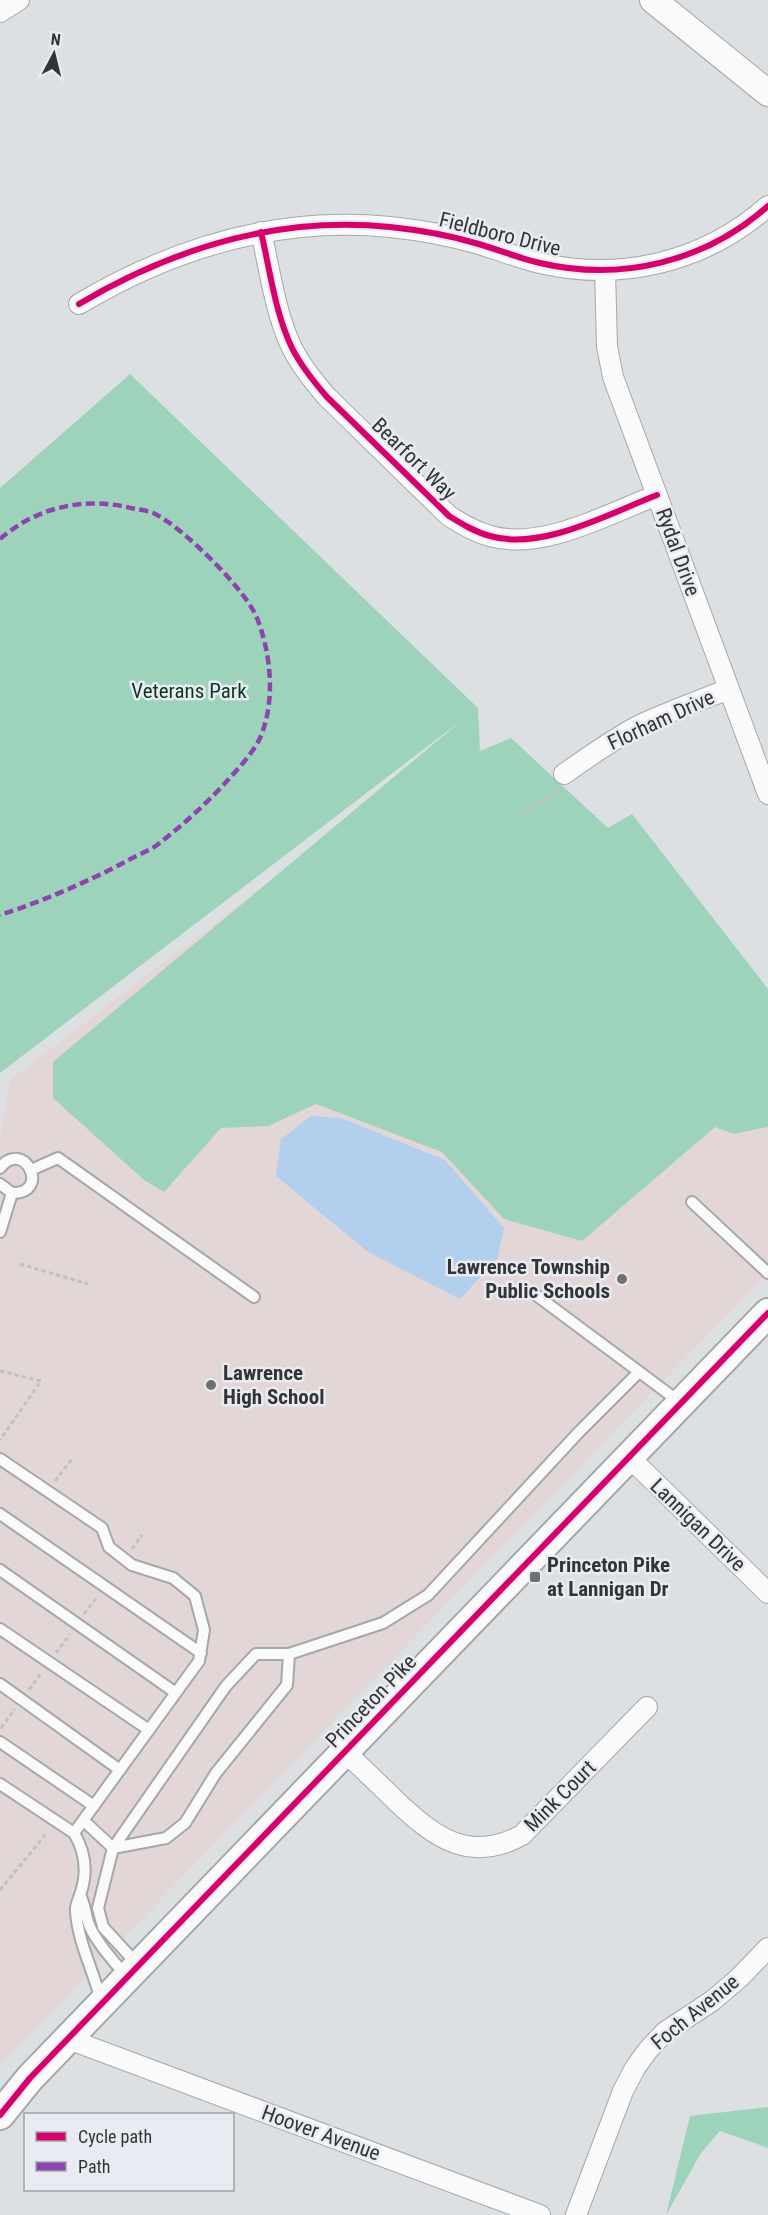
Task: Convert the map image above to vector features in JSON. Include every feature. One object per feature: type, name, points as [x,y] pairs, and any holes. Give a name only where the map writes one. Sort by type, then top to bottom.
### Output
[{"type":"main road","name":"Princeton Pike","points":[[0,2115],[30,2078],[768,1313]]},
{"type":"street","points":[[0,12],[19,0]]},
{"type":"street","points":[[653,0],[768,93]]},
{"type":"street","name":"Fieldboro Drive","points":[[79,304],[142,269],[181,253],[261,232],[305,226],[390,227],[474,242],[538,263],[573,269],[605,271],[668,262],[697,252],[754,219],[768,206]]},
{"type":"street","name":"Bearfort Way","points":[[261,232],[283,325],[292,349],[309,376],[327,397],[449,516],[469,528],[490,536],[510,540],[534,539],[555,535],[657,495]]},
{"type":"street","name":"Rydal Drive","points":[[605,271],[606,338],[613,377],[768,794]]},
{"type":"street","name":"Florham Drive","points":[[564,774],[597,750],[637,727],[729,689]]},
{"type":"street","name":"Lannigan Drive","points":[[629,1457],[768,1593]]},
{"type":"street","name":"Mink Court","points":[[345,1752],[420,1823],[451,1842],[470,1847],[489,1848],[507,1843],[522,1835],[647,1707]]},
{"type":"street","name":"Foch Avenue","points":[[576,2215],[634,2068],[665,2032],[730,1986],[768,1948]]},
{"type":"street","name":"Hoover Avenue","points":[[68,2039],[540,2215]]},
{"type":"lane","points":[[31,1170],[58,1158],[254,1297]]},
{"type":"lane","points":[[0,1168],[8,1160],[19,1160],[31,1170],[32,1175],[30,1185],[22,1192],[12,1193],[0,1184]]},
{"type":"lane","points":[[0,1232],[12,1193]]},
{"type":"lane","points":[[692,1203],[768,1273]]},
{"type":"lane","points":[[536,1295],[681,1403]]},
{"type":"lane","points":[[134,1972],[123,1952],[103,1927],[98,1908],[113,1848],[226,1686],[256,1654],[289,1654],[382,1623],[428,1595],[578,1433],[639,1372]]},
{"type":"lane","points":[[0,1459],[102,1528],[109,1547],[132,1564],[173,1578],[195,1596],[204,1630],[199,1661],[74,1833]]},
{"type":"lane","points":[[0,1514],[201,1653]]},
{"type":"lane","points":[[0,1570],[176,1693]]},
{"type":"lane","points":[[0,1629],[149,1730]]},
{"type":"lane","points":[[113,1848],[166,1838],[185,1823],[216,1773],[287,1685],[289,1654]]},
{"type":"lane","points":[[0,1684],[120,1770]]},
{"type":"lane","points":[[0,1742],[94,1806]]},
{"type":"lane","points":[[0,1784],[74,1833],[84,1857],[86,1877],[75,1909],[78,1928],[96,1979],[102,2004]]},
{"type":"lane","points":[[84,1821],[113,1848]]},
{"type":"lane","points":[[80,1895],[85,1905],[89,1924],[114,1962],[134,1972]]},
{"type":"path","points":[[519,815],[569,785],[564,774]]},
{"type":"path","points":[[20,1264],[88,1284]]},
{"type":"path","points":[[0,1371],[41,1381],[0,1440]]},
{"type":"path","points":[[55,1481],[72,1460]]},
{"type":"path","points":[[0,1890],[46,1834]]},
{"type":"shaded area","name":"Lawrence High School","points":[[411,773],[734,1134],[768,1127],[768,1273],[0,2065],[0,1138],[10,1080]]},
{"type":"green space","name":"Veterans Park","points":[[130,374],[478,708],[480,751],[511,738],[608,828],[632,814],[768,989],[768,1127],[734,1134],[715,1127],[582,1241],[504,1219],[442,1152],[316,1104],[268,1126],[221,1128],[164,1192],[144,1180],[53,1098],[53,1062],[462,720],[0,1073],[0,488]]},
{"type":"green space","points":[[768,2107],[768,2148],[720,2131],[701,2153],[666,2215],[690,2116]]},
{"type":"water","points":[[311,1116],[341,1118],[445,1160],[504,1228],[498,1257],[460,1299],[368,1252],[276,1176],[281,1139]]},
{"type":"marked path","points":[[0,539],[30,519],[47,512],[81,504],[117,505],[155,514],[169,522],[198,546],[228,577],[251,606],[266,647],[270,678],[268,709],[260,738],[219,790],[176,830],[153,847],[95,877],[48,898],[0,915]]},
{"type":"cycle path","points":[[79,304],[152,266],[190,252],[229,240],[308,226],[349,225],[401,228],[465,240],[540,263],[601,270],[661,263],[690,254],[717,241],[768,206]]},
{"type":"cycle path","points":[[261,232],[281,320],[292,348],[304,367],[327,397],[449,516],[490,536],[531,539],[575,528],[657,495]]},
{"type":"cycle path","points":[[0,2115],[30,2078],[768,1313]]},
{"type":"place","name":"Lawrence Township Public Schools","points":[[622,1279]]},
{"type":"place","name":"Lawrence High School","points":[[211,1385]]},
{"type":"place","name":"Princeton Pike at Lannigan Dr","points":[[535,1577]]}]
